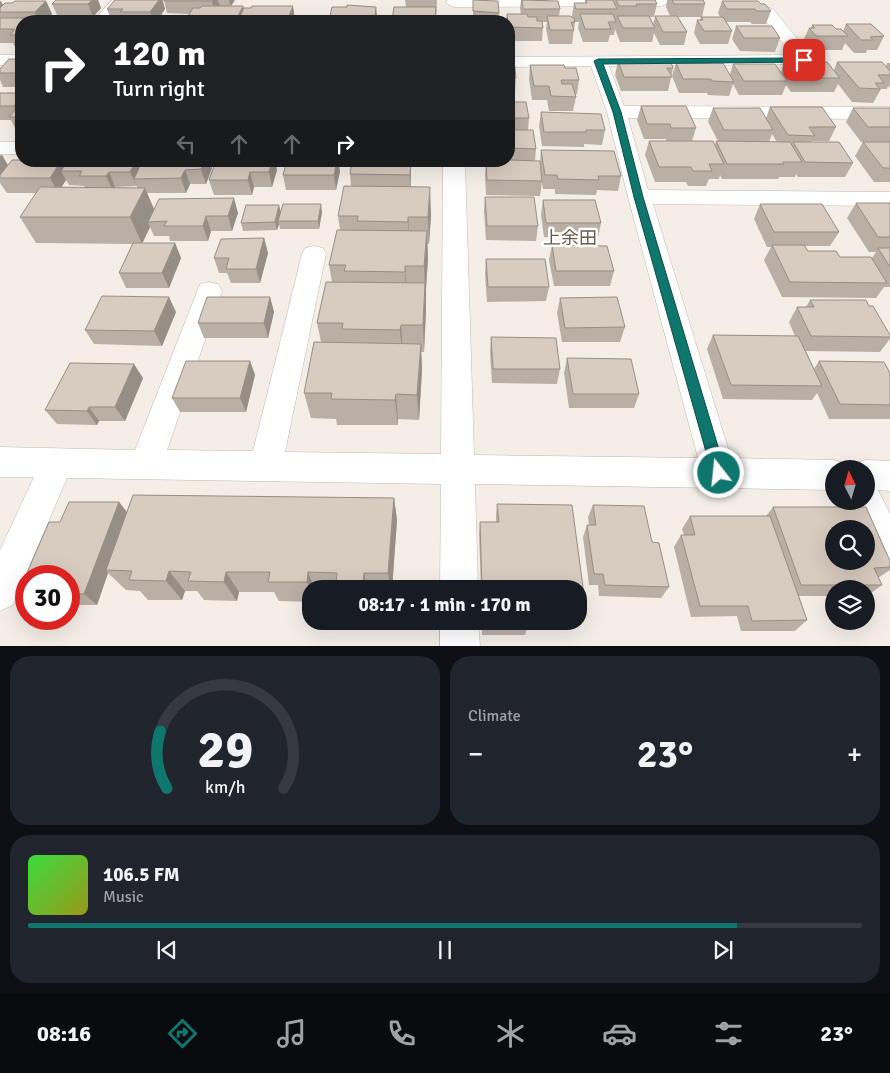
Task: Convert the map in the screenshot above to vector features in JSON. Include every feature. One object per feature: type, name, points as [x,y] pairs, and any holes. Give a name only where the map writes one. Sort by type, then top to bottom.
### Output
[{"type":"street","points":[[107,15],[120,0]]},
{"type":"street","points":[[453,15],[453,1],[661,1]]},
{"type":"street","points":[[515,62],[804,60],[767,12]]},
{"type":"street","points":[[0,60],[15,60]]},
{"type":"street","points":[[598,61],[617,112],[639,197],[719,473]]},
{"type":"street","points":[[617,112],[890,113]]},
{"type":"street","points":[[0,148],[15,148]]},
{"type":"street","points":[[454,167],[456,469],[459,580]]},
{"type":"street","points":[[639,197],[890,199]]},
{"type":"street","points":[[266,466],[314,254]]},
{"type":"street","points":[[146,464],[209,291]]},
{"type":"street","points":[[0,462],[825,475]]},
{"type":"street","points":[[0,592],[57,463]]},
{"type":"street","points":[[875,475],[890,476]]},
{"type":"street","points":[[870,510],[890,552]]},
{"type":"street","points":[[459,630],[460,646]]},
{"type":"building","points":[[56,0],[92,0],[88,4],[52,4]]},
{"type":"building","points":[[115,0],[159,0],[150,12],[120,12],[123,9],[107,9]]},
{"type":"building","points":[[164,0],[213,0],[164,1]]},
{"type":"building","points":[[473,0],[498,1],[499,13],[473,11]]},
{"type":"building","points":[[522,0],[558,1],[560,9],[523,9]]},
{"type":"building","points":[[586,0],[613,0],[617,9],[576,9],[574,3],[587,3]]},
{"type":"building","points":[[616,0],[655,0],[657,4],[619,6]]},
{"type":"building","points":[[672,0],[703,0],[705,4],[674,4]]},
{"type":"building","points":[[15,1],[46,1],[35,12],[0,12],[0,8],[5,3]]},
{"type":"building","points":[[722,1],[758,1],[761,4],[765,4],[771,11],[727,9]]},
{"type":"building","points":[[347,5],[376,7],[375,15],[330,15],[332,7],[347,7]]},
{"type":"building","points":[[202,6],[243,6],[238,15],[189,15],[193,8],[200,8]]},
{"type":"building","points":[[252,6],[293,6],[289,15],[240,15],[244,8],[251,8]]},
{"type":"building","points":[[394,7],[436,7],[435,15],[393,15]]},
{"type":"building","points":[[527,14],[528,17],[537,17],[537,21],[542,21],[543,28],[515,27],[515,15],[507,15]]},
{"type":"building","points":[[580,14],[613,14],[616,22],[608,22],[611,29],[585,29]]},
{"type":"building","points":[[547,16],[570,16],[574,18],[575,22],[571,22],[574,30],[550,30]]},
{"type":"building","points":[[617,16],[649,16],[655,28],[623,28]]},
{"type":"building","points":[[655,16],[677,16],[687,32],[663,32]]},
{"type":"building","points":[[701,17],[723,17],[732,31],[704,31],[697,20],[703,20]]},
{"type":"building","points":[[0,18],[15,18],[15,29],[0,29]]},
{"type":"building","points":[[846,24],[871,24],[884,36],[870,37],[873,40],[861,40]]},
{"type":"building","points":[[812,25],[832,25],[836,29],[841,29],[848,36],[816,36],[809,28],[815,28]]},
{"type":"building","points":[[736,26],[772,26],[780,38],[744,38]]},
{"type":"building","points":[[9,59],[15,59],[15,73],[0,73],[0,69]]},
{"type":"building","points":[[618,61],[671,62],[673,68],[667,68],[672,77],[624,77]]},
{"type":"building","points":[[784,62],[827,62],[840,78],[796,78]]},
{"type":"building","points":[[837,62],[882,62],[890,71],[890,75],[878,75],[884,83],[875,83],[880,89],[859,88]]},
{"type":"building","points":[[676,63],[723,63],[734,82],[712,81],[711,79],[683,79]]},
{"type":"building","points":[[733,64],[775,64],[787,81],[744,81]]},
{"type":"building","points":[[530,65],[564,65],[565,68],[576,68],[579,80],[561,80],[562,84],[572,84],[576,97],[551,96],[549,86],[534,86]]},
{"type":"building","points":[[0,93],[15,93],[14,106],[0,106]]},
{"type":"building","points":[[515,102],[526,102],[529,118],[515,118]]},
{"type":"building","points":[[641,106],[686,106],[696,128],[671,128],[670,124],[647,124]]},
{"type":"building","points":[[770,107],[822,107],[836,127],[809,127],[815,136],[788,135]]},
{"type":"building","points":[[713,108],[760,108],[773,130],[724,130]]},
{"type":"building","points":[[853,108],[890,108],[890,127],[868,127]]},
{"type":"building","points":[[15,110],[15,117],[9,117]]},
{"type":"building","points":[[541,112],[601,114],[605,130],[544,132]]},
{"type":"building","points":[[515,130],[533,130],[536,149],[515,148]]},
{"type":"building","points":[[649,141],[713,141],[724,164],[709,164],[712,171],[693,171],[691,167],[659,167]]},
{"type":"building","points":[[716,141],[790,142],[802,162],[783,162],[784,164],[727,164]]},
{"type":"building","points":[[793,142],[839,142],[853,163],[805,162]]},
{"type":"building","points":[[863,142],[890,142],[890,168],[883,168]]},
{"type":"building","points":[[541,150],[614,151],[621,176],[598,176],[599,180],[558,179],[557,175],[545,175]]},
{"type":"building","points":[[12,160],[15,160],[15,167],[57,167],[50,178],[0,178],[0,175]]},
{"type":"building","points":[[515,160],[540,161],[542,181],[487,180],[486,167],[515,167]]},
{"type":"building","points":[[64,167],[133,167],[130,172],[109,172],[106,176],[79,176],[82,171],[61,171]]},
{"type":"building","points":[[139,167],[202,167],[201,169],[185,170],[181,178],[134,179]]},
{"type":"building","points":[[214,167],[270,167],[269,172],[250,172],[248,180],[209,180]]},
{"type":"building","points":[[285,167],[336,167],[334,175],[283,175]]},
{"type":"building","points":[[351,167],[411,167],[410,175],[350,174]]},
{"type":"building","points":[[344,186],[430,187],[428,217],[408,217],[408,222],[357,221],[358,216],[338,216]]},
{"type":"building","points":[[40,187],[145,188],[130,217],[20,217]]},
{"type":"building","points":[[485,197],[534,197],[538,226],[487,226]]},
{"type":"building","points":[[234,198],[228,216],[206,216],[203,226],[164,226],[167,221],[148,222],[159,199]]},
{"type":"building","points":[[543,200],[595,200],[601,223],[546,223]]},
{"type":"building","points":[[856,203],[890,203],[890,237],[878,237]]},
{"type":"building","points":[[283,204],[321,204],[318,221],[278,221]]},
{"type":"building","points":[[760,204],[822,204],[839,232],[774,232]]},
{"type":"building","points":[[246,205],[279,205],[275,222],[241,223]]},
{"type":"building","points":[[337,230],[427,231],[424,266],[405,266],[405,272],[344,271],[346,265],[329,265]]},
{"type":"building","points":[[264,238],[256,269],[226,269],[229,258],[214,258],[221,239]]},
{"type":"building","points":[[133,243],[175,243],[162,273],[119,273]]},
{"type":"building","points":[[552,245],[607,246],[614,271],[556,271]]},
{"type":"building","points":[[772,245],[804,245],[808,251],[836,251],[840,257],[871,257],[887,283],[790,282]]},
{"type":"building","points":[[878,248],[890,248],[890,267]]},
{"type":"building","points":[[486,259],[545,259],[549,287],[488,287]]},
{"type":"building","points":[[326,282],[425,283],[423,325],[401,325],[400,330],[342,329],[343,323],[317,323]]},
{"type":"building","points":[[102,296],[169,297],[154,331],[85,330]]},
{"type":"building","points":[[207,297],[270,297],[264,323],[198,323]]},
{"type":"building","points":[[617,297],[625,327],[565,328],[560,298]]},
{"type":"building","points":[[810,300],[866,300],[869,306],[873,306],[890,337],[811,336],[797,307],[814,307]]},
{"type":"building","points":[[713,335],[798,336],[822,386],[731,385]]},
{"type":"building","points":[[491,337],[556,338],[560,369],[493,369]]},
{"type":"building","points":[[314,342],[421,344],[417,395],[396,394],[395,400],[331,399],[332,393],[304,393]]},
{"type":"building","points":[[567,358],[631,359],[639,394],[573,394]]},
{"type":"building","points":[[186,361],[250,361],[240,398],[172,398]]},
{"type":"building","points":[[819,361],[884,362],[890,373],[890,405],[840,404]]},
{"type":"building","points":[[70,363],[134,364],[115,407],[89,407],[87,411],[45,410]]},
{"type":"building","points":[[133,495],[394,498],[388,573],[364,573],[363,580],[336,580],[337,573],[308,572],[307,580],[302,580],[302,582],[268,582],[270,572],[226,572],[224,582],[188,581],[191,572],[169,571],[166,581],[129,580],[132,571],[106,570]]},
{"type":"building","points":[[69,502],[119,502],[84,594],[80,594],[80,565],[30,565],[49,522],[60,522]]},
{"type":"building","points":[[497,504],[572,505],[582,580],[482,580],[480,522],[499,522]]},
{"type":"building","points":[[593,505],[644,506],[652,542],[659,543],[669,587],[605,585],[603,574],[594,574],[587,525],[596,525]]},
{"type":"building","points":[[773,507],[825,507],[825,510],[867,510],[872,520],[825,520],[825,570],[875,570],[882,585],[875,585],[875,580],[825,580],[825,585],[801,585]]},
{"type":"building","points":[[690,516],[770,516],[807,620],[752,621],[748,606],[700,606],[681,535],[695,535]]},
{"type":"building","points":[[875,527],[890,561],[890,567],[875,568]]},
{"type":"district","name":"上余田","points":[[570,238]]},
{"type":"route","points":[[719,473],[639,197],[617,112],[598,61],[804,60]]}]
